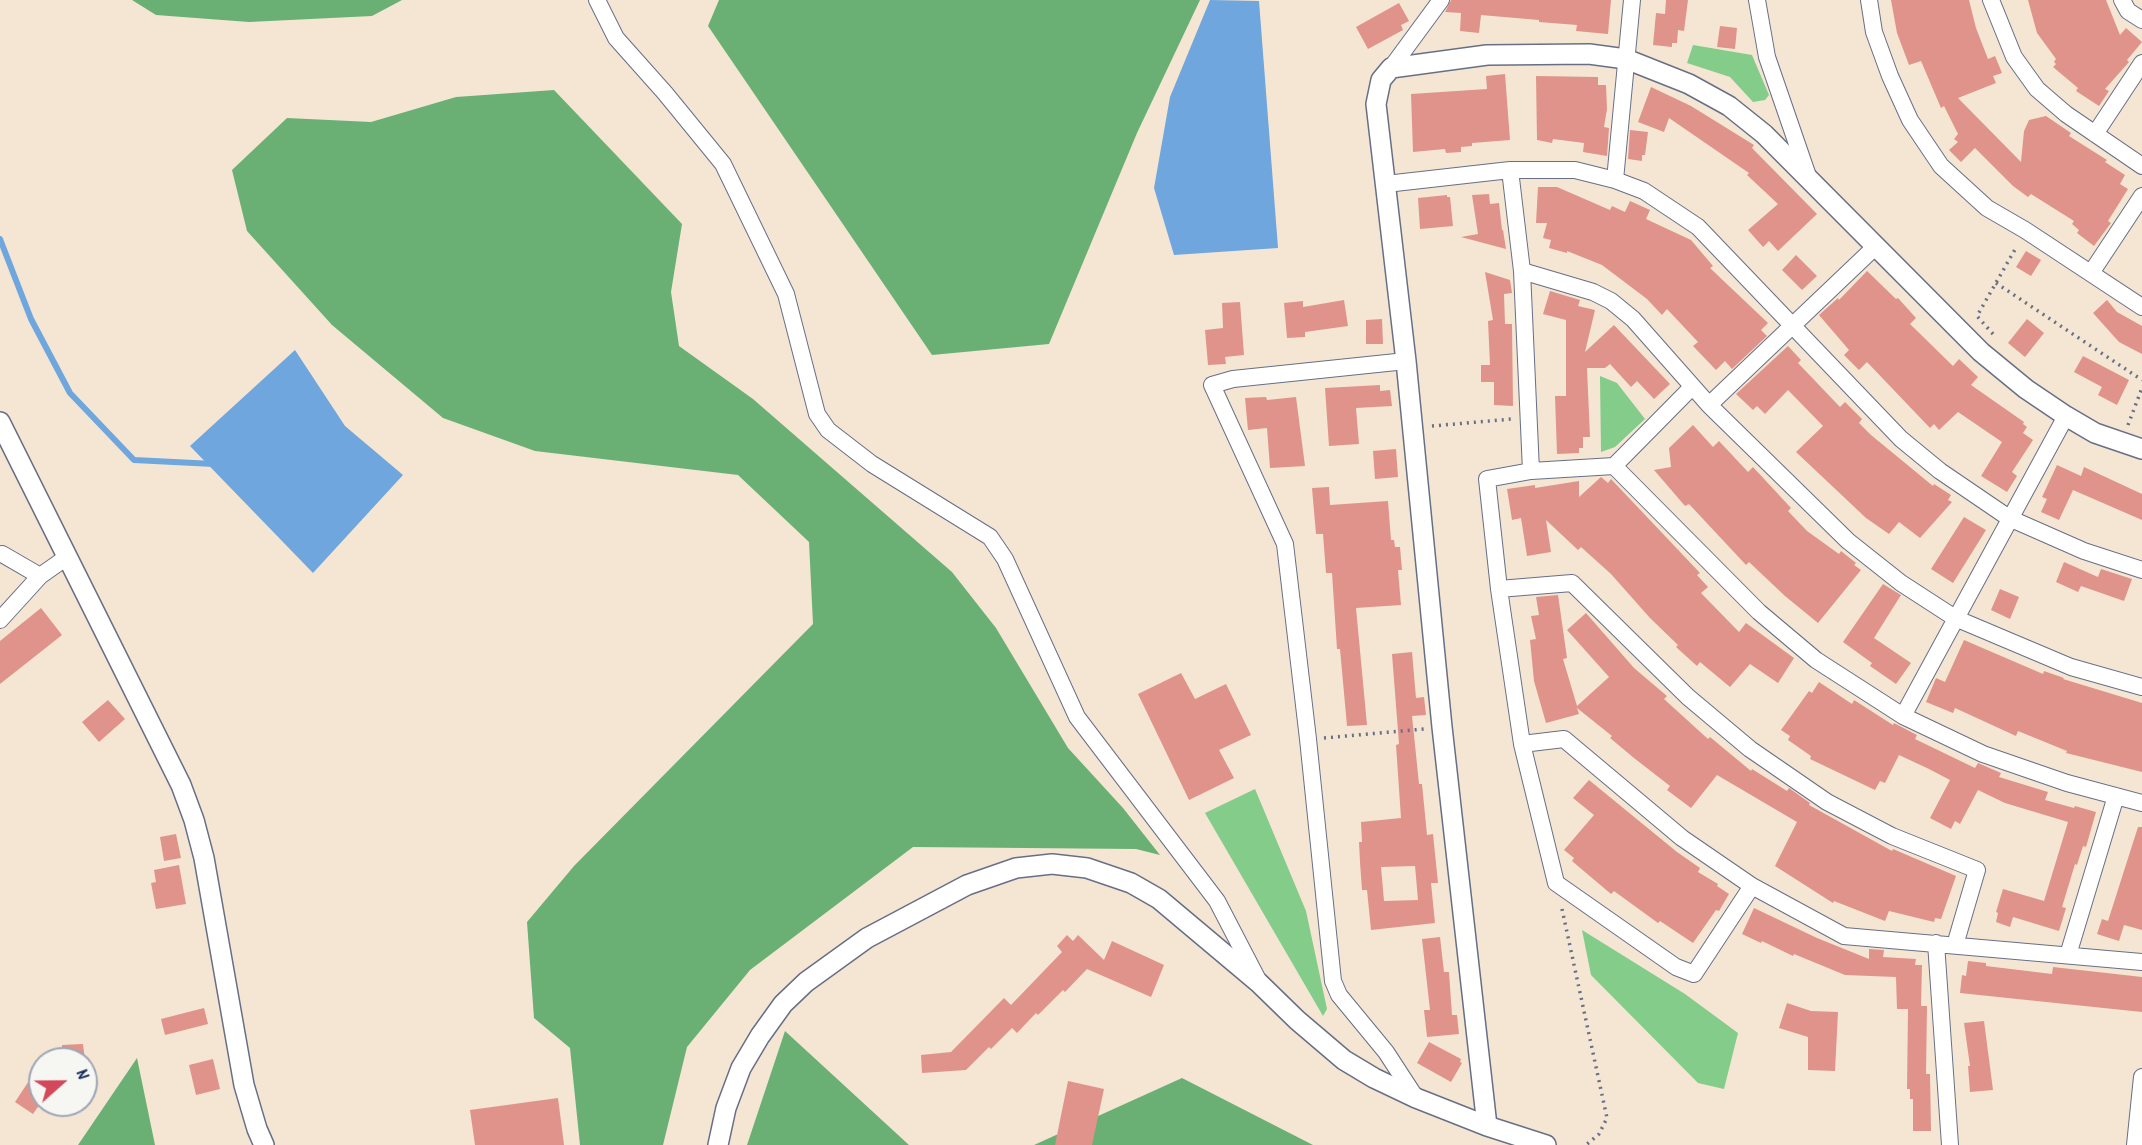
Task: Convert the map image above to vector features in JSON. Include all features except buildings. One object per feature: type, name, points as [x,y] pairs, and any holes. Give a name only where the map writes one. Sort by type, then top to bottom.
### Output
[{"type":"street","points":[[597,0],[615,38],[665,93],[723,164],[786,294],[817,414],[828,430],[872,464],[990,537],[1005,559],[1077,717],[1217,901],[1259,983]]},
{"type":"street","points":[[1441,0],[1381,80],[1376,104],[1487,1126]]},
{"type":"street","points":[[1615,180],[1632,0]]},
{"type":"street","points":[[1757,0],[1767,57],[1808,176]]},
{"type":"street","points":[[1869,0],[1874,33],[1910,120],[1941,166],[1987,208],[2142,307]]},
{"type":"street","points":[[1991,0],[2014,57],[2037,89],[2066,114],[2142,166]]},
{"type":"street","points":[[2122,0],[2128,11],[2142,20]]},
{"type":"street","points":[[1391,68],[1487,55],[1589,54],[1626,60],[1689,84],[1729,106],[1764,134],[1981,352],[2026,389],[2095,433],[2142,449]]},
{"type":"street","points":[[2095,134],[2142,63]]},
{"type":"street","points":[[1386,184],[1510,170],[1575,170],[1644,191],[1698,228],[1901,439],[1940,471],[2009,518],[2084,551],[2142,570]]},
{"type":"street","points":[[1510,170],[1522,271],[1531,471]]},
{"type":"street","points":[[2091,273],[2142,196]]},
{"type":"street","points":[[1709,405],[1875,247]]},
{"type":"street","points":[[1522,271],[1593,292],[1611,301],[1633,319],[1709,405],[1848,541],[1901,583],[1955,618],[2071,667],[2142,687]]},
{"type":"street","points":[[1406,361],[1233,379],[1212,386],[1285,544],[1333,981],[1339,995],[1386,1052],[1416,1098]]},
{"type":"street","points":[[1692,387],[1614,466],[1531,471],[1487,479],[1499,589],[1522,744],[1556,883],[1676,967],[1694,974],[1752,886]]},
{"type":"street","points":[[1903,716],[2066,416]]},
{"type":"street","points":[[0,422],[181,785],[194,820],[204,858],[244,1085],[264,1145]]},
{"type":"street","points":[[1614,466],[1759,612],[1816,660],[1903,716],[1983,754],[2067,783],[2142,803]]},
{"type":"street","points":[[2,554],[40,576]]},
{"type":"street","points":[[0,620],[40,576],[68,557]]},
{"type":"street","points":[[1499,589],[1572,583],[1688,697],[1750,749],[1827,802],[1892,836],[1978,870],[1955,945]]},
{"type":"street","points":[[1522,744],[1564,739],[1682,838],[1752,886],[1844,936],[2142,962]]},
{"type":"street","points":[[2068,954],[2116,796]]},
{"type":"street","points":[[718,1145],[726,1108],[741,1068],[783,1004],[806,982],[867,938],[967,885],[1016,868],[1052,864],[1087,868],[1131,883],[1159,899],[1259,983],[1344,1060],[1374,1078],[1487,1126],[1546,1145]]},
{"type":"street","points":[[1936,943],[1950,1145]]},
{"type":"street","points":[[2135,1145],[2142,1077]]},
{"type":"path","points":[[1981,352],[1997,338],[1977,316],[2025,230]]},
{"type":"path","points":[[1996,283],[2142,380]]},
{"type":"path","points":[[2122,443],[2142,388]]},
{"type":"path","points":[[1413,427],[1529,417]]},
{"type":"path","points":[[1308,739],[1442,727]]},
{"type":"path","points":[[1556,883],[1608,1118],[1600,1134],[1586,1145]]},
{"type":"green space","points":[[132,0],[402,0],[372,16],[249,22],[156,15]]},
{"type":"green space","points":[[719,0],[1200,0],[1137,133],[1049,344],[932,355],[708,26]]},
{"type":"green space","points":[[1693,45],[1752,55],[1769,95],[1765,100],[1753,102],[1730,77],[1687,63]]},
{"type":"green space","points":[[554,90],[682,224],[671,292],[679,346],[753,399],[952,572],[996,628],[1068,748],[1123,808],[1160,855],[1136,849],[913,847],[750,970],[687,1047],[663,1145],[580,1145],[570,1048],[534,1018],[527,922],[574,866],[813,624],[809,542],[738,475],[535,451],[443,418],[332,325],[247,231],[232,170],[287,118],[371,122],[456,97]]},
{"type":"green space","points":[[1600,376],[1617,383],[1645,419],[1615,447],[1601,452]]},
{"type":"green space","points":[[1255,789],[1306,911],[1327,1009],[1323,1016],[1205,813]]},
{"type":"green space","points":[[1582,930],[1685,994],[1738,1033],[1724,1089],[1698,1083],[1591,975]]},
{"type":"green space","points":[[785,1031],[909,1145],[747,1145]]},
{"type":"green space","points":[[137,1058],[155,1145],[78,1145]]},
{"type":"green space","points":[[1182,1078],[1313,1145],[1034,1145]]},
{"type":"water","points":[[1210,0],[1259,1],[1278,248],[1174,255],[1154,188],[1170,97]]},
{"type":"water","points":[[295,350],[345,426],[403,475],[313,573],[190,446]]},
{"type":"waterway","points":[[0,239],[31,319],[70,393],[134,460],[214,464]]}]
